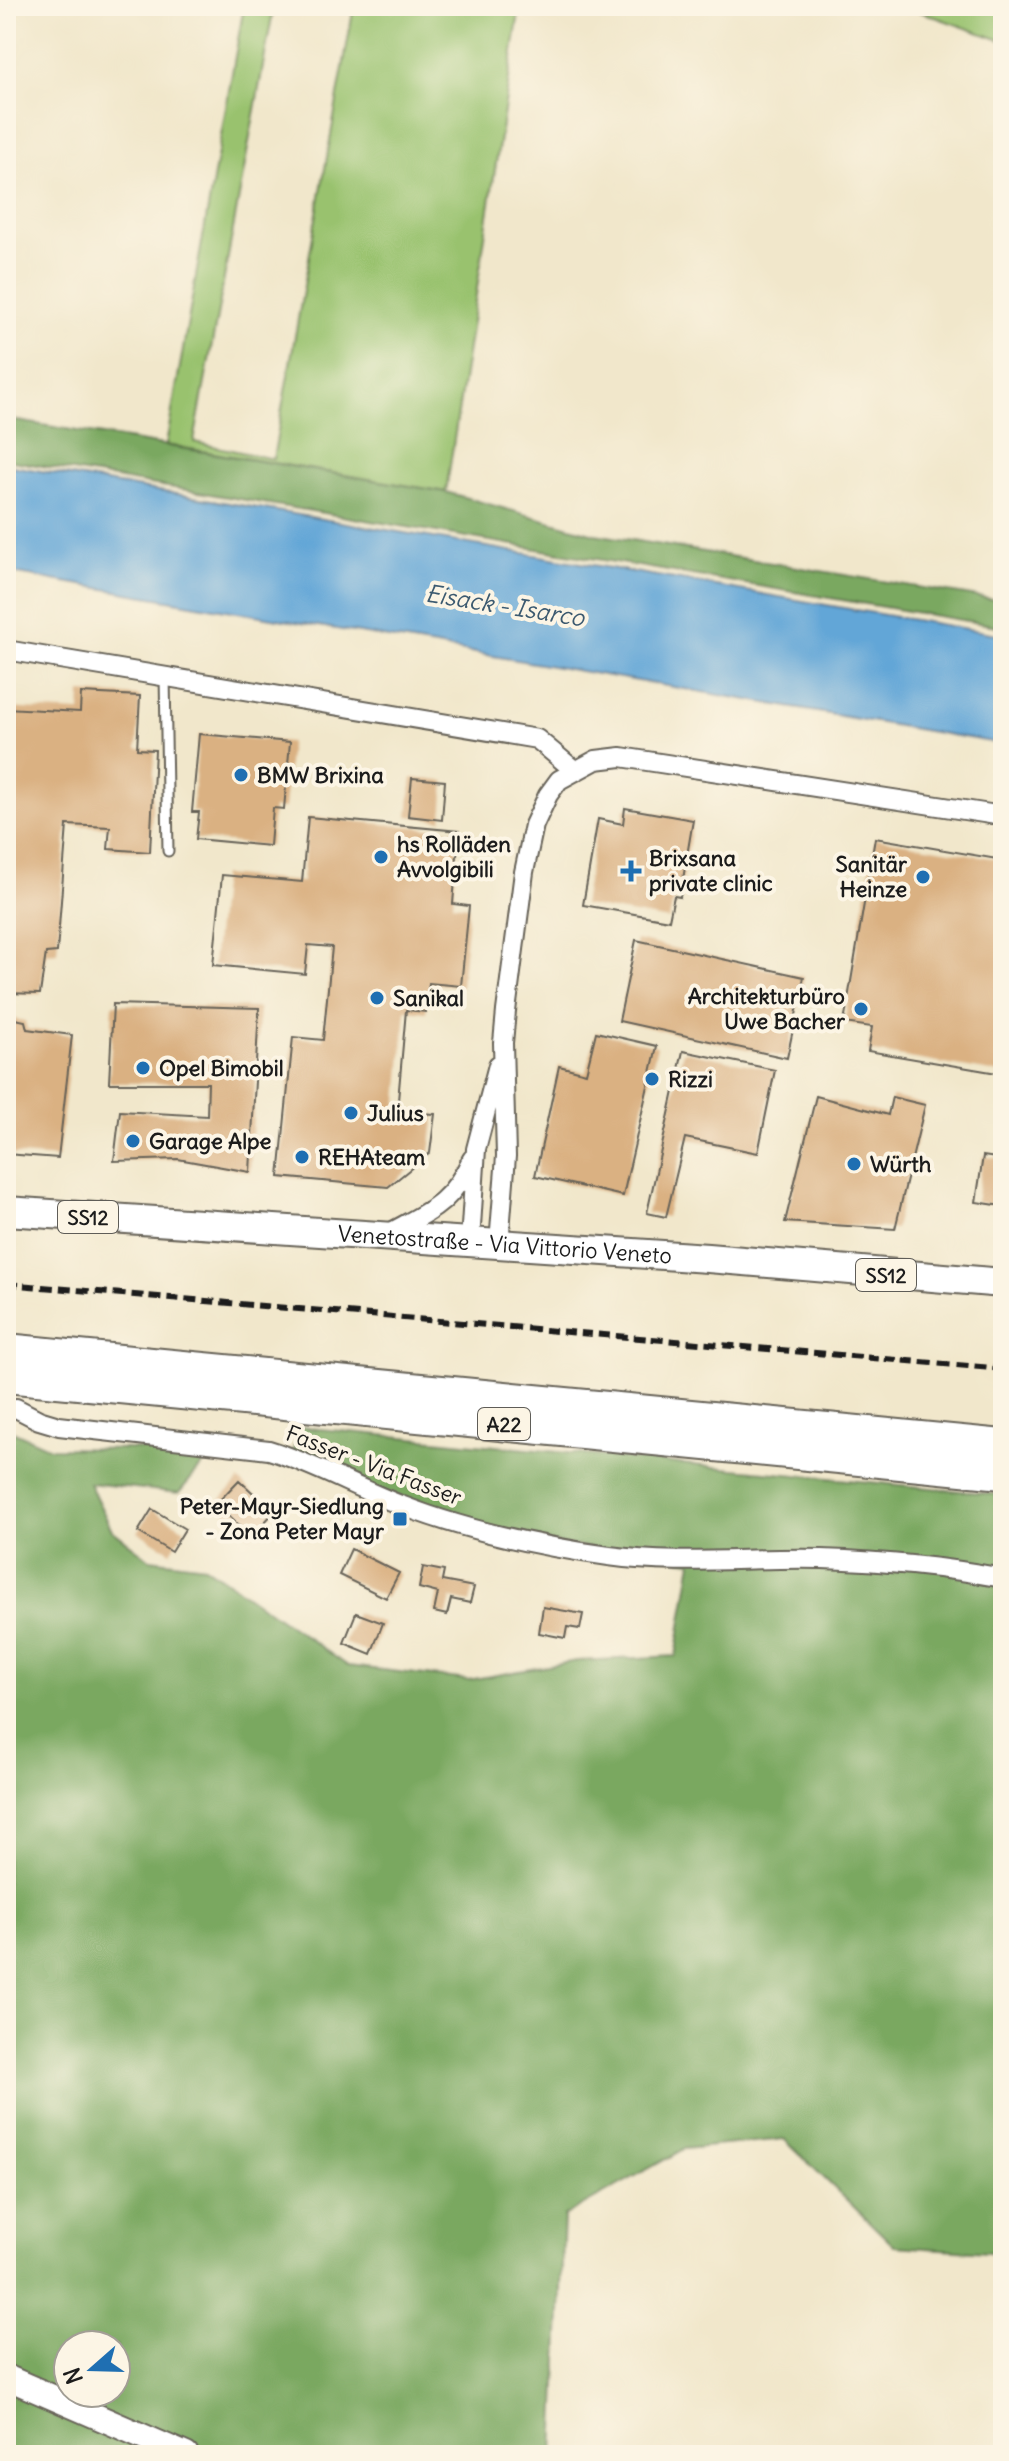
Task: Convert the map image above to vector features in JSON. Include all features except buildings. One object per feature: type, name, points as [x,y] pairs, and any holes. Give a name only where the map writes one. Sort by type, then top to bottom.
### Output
[{"type":"highway","name":"A22","points":[[6,1350],[1003,1446]]},
{"type":"highway","name":"A22","points":[[6,1376],[1003,1473]]},
{"type":"main road","name":"Venetostraße - Via Vittorio Veneto","points":[[6,1211],[708,1258],[1003,1283]]},
{"type":"street","points":[[6,650],[537,739],[574,770]]},
{"type":"street","points":[[470,1242],[476,1149],[503,1043],[524,872],[534,825],[559,780],[596,760],[621,757],[1003,816]]},
{"type":"street","points":[[499,1244],[506,1156],[503,1043]]},
{"type":"street","points":[[383,1236],[441,1204],[460,1183],[476,1149]]},
{"type":"street","name":"Fasser - Via Fasser","points":[[16,1408],[59,1426],[269,1450],[403,1506],[490,1535],[612,1557],[692,1561],[852,1561],[1003,1578]]},
{"type":"street","points":[[6,2377],[186,2455]]},
{"type":"lane","points":[[165,676],[168,851]]},
{"type":"green space","points":[[244,6],[274,6],[194,442],[273,459],[354,6],[520,6],[446,492],[166,445]]},
{"type":"green space","points":[[904,6],[1003,6],[1003,41]]},
{"type":"green space","points":[[6,419],[446,492],[595,534],[1003,601],[1003,627],[6,460]]},
{"type":"green space","points":[[299,1427],[1003,1495],[1003,2253],[894,2246],[784,2139],[684,2149],[564,2216],[554,2455],[6,2455],[6,1428],[50,1448],[215,1450],[179,1493],[89,1483],[112,1530],[150,1559],[205,1566],[348,1666],[468,1680],[577,1661],[676,1656],[692,1561],[490,1535],[291,1457]]},
{"type":"water","name":"Eisack - Isarco","points":[[6,465],[1003,635],[1003,744],[6,572]]},
{"type":"railway","points":[[6,1284],[1003,1369]]},
{"type":"place","name":"BMW Brixina","points":[[241,775]]},
{"type":"place","name":"hs Rolläden Avvolgibili","points":[[381,857]]},
{"type":"place","name":"Brixsana private clinic","points":[[631,871]]},
{"type":"place","name":"Sanitär Heinze","points":[[923,877]]},
{"type":"place","name":"Sanikal","points":[[377,998]]},
{"type":"place","name":"Architekturbüro Uwe Bacher","points":[[861,1009]]},
{"type":"place","name":"Opel Bimobil","points":[[143,1068]]},
{"type":"place","name":"Rizzi","points":[[652,1079]]},
{"type":"place","name":"Julius","points":[[351,1113]]},
{"type":"place","name":"Garage Alpe","points":[[133,1141]]},
{"type":"place","name":"REHAteam","points":[[302,1157]]},
{"type":"place","name":"Würth","points":[[854,1164]]},
{"type":"place","name":"Peter-Mayr-Siedlung - Zona Peter Mayr","points":[[400,1519]]}]
